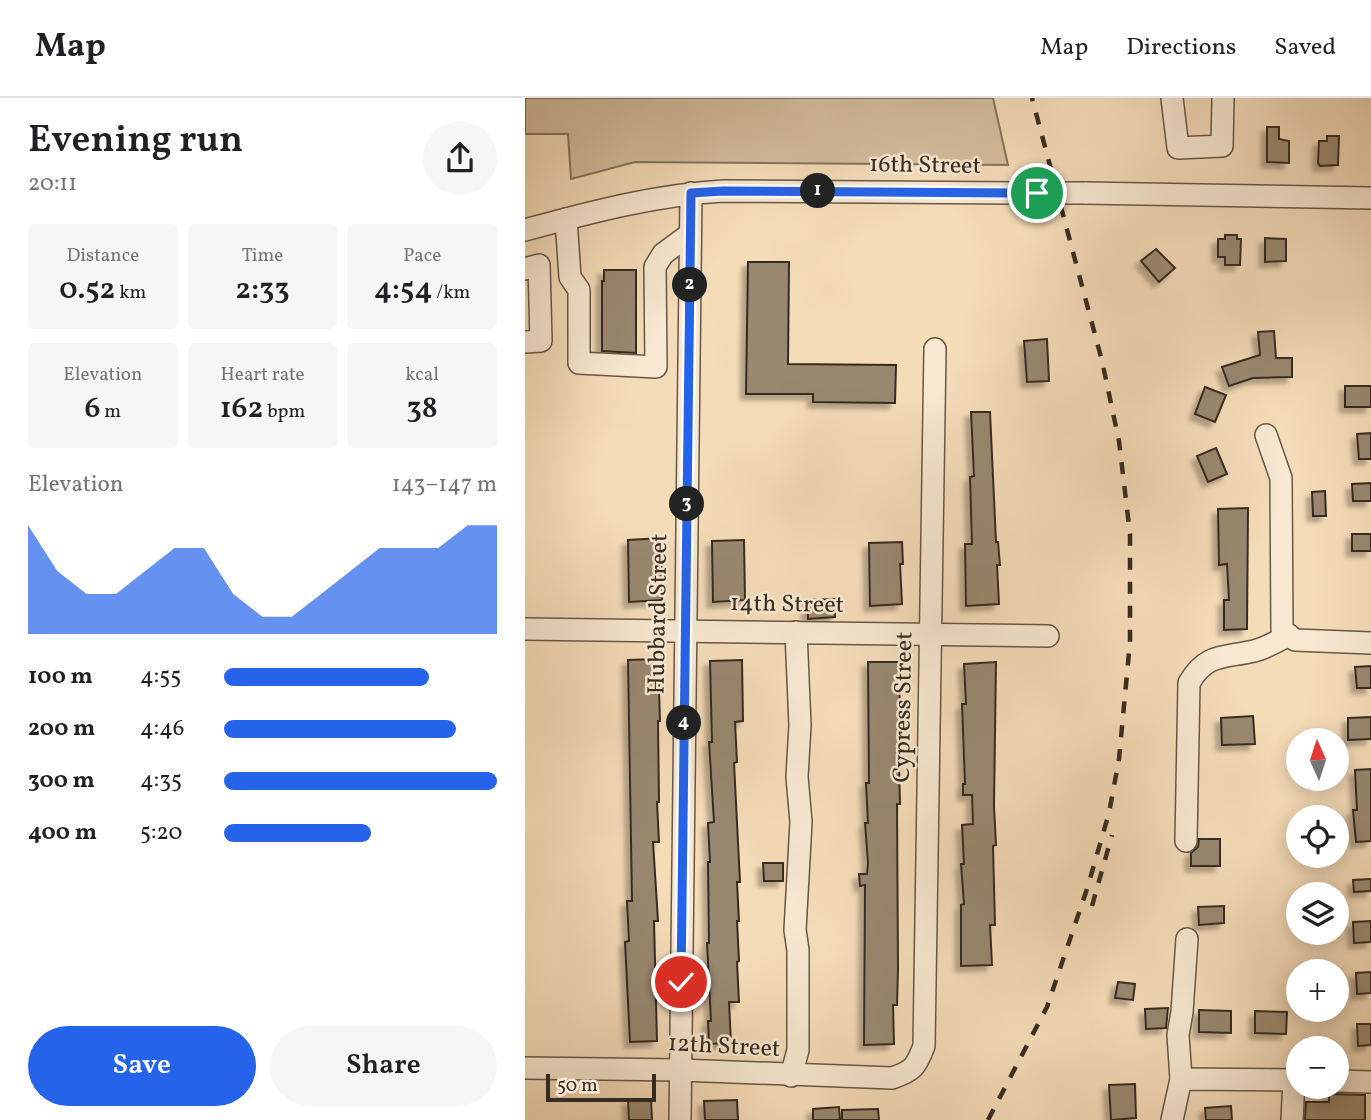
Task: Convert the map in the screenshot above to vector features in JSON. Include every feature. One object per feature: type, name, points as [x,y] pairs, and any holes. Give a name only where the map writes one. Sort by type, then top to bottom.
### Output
[{"type":"street","points":[[1172,98],[1178,148],[1222,146],[1223,98]]},
{"type":"street","name":"16th Street","points":[[525,230],[657,197],[723,191],[1371,198]]},
{"type":"street","name":"Hubbard Street","points":[[680,1120],[691,193]]},
{"type":"street","points":[[566,219],[571,277],[579,290],[579,363],[689,368]]},
{"type":"street","points":[[656,367],[655,267],[663,254],[690,234]]},
{"type":"street","points":[[525,268],[540,265],[541,341],[525,342]]},
{"type":"street","name":"Cypress Street","points":[[917,1064],[924,1046],[935,349]]},
{"type":"street","points":[[1266,435],[1281,478],[1282,630],[1295,640],[1371,643]]},
{"type":"street","name":"14th Street","points":[[525,629],[1048,636]]},
{"type":"street","points":[[791,1076],[798,1050],[798,950],[795,930],[801,822],[797,777],[800,725],[796,632]]},
{"type":"street","points":[[1186,842],[1189,683],[1197,669],[1207,661],[1219,656],[1256,650],[1289,635]]},
{"type":"street","points":[[1172,1120],[1179,1087],[1178,1035],[1187,939]]},
{"type":"street","name":"12th Street","points":[[525,1068],[680,1070],[891,1078],[909,1072],[917,1064]]},
{"type":"street","points":[[1179,1087],[1286,1081]]},
{"type":"street","points":[[1349,1081],[1371,1082]]},
{"type":"street","points":[[1292,1120],[1294,1099]]},
{"type":"shaded area","points":[[525,98],[993,98],[1008,165],[635,162],[571,179],[568,134],[525,134]]},
{"type":"building","points":[[1267,127],[1279,127],[1279,139],[1289,141],[1289,163],[1267,162]]},
{"type":"building","points":[[1327,136],[1339,136],[1338,165],[1320,166],[1318,163],[1319,141],[1327,141]]},
{"type":"building","points":[[1225,235],[1237,235],[1237,239],[1241,239],[1240,265],[1225,265],[1225,257],[1218,257],[1218,239],[1225,239]]},
{"type":"building","points":[[1265,238],[1286,239],[1286,261],[1265,262]]},
{"type":"building","points":[[1156,249],[1175,268],[1159,282],[1141,261]]},
{"type":"building","points":[[748,262],[789,262],[788,364],[896,365],[895,403],[813,402],[813,394],[746,394]]},
{"type":"building","points":[[604,270],[636,270],[636,353],[602,351]]},
{"type":"building","points":[[1274,331],[1276,358],[1292,358],[1292,377],[1253,378],[1229,386],[1222,367],[1260,355],[1258,332]]},
{"type":"building","points":[[1047,339],[1049,381],[1027,382],[1024,341]]},
{"type":"building","points":[[1345,386],[1371,386],[1371,407],[1345,407]]},
{"type":"building","points":[[1205,387],[1226,395],[1215,422],[1195,414]]},
{"type":"building","points":[[971,412],[990,412],[996,542],[1000,565],[997,565],[999,604],[966,606],[965,544],[972,544],[970,477],[974,476]]},
{"type":"building","points":[[1371,433],[1371,459],[1359,459],[1357,434]]},
{"type":"building","points":[[1216,448],[1227,474],[1208,482],[1197,456]]},
{"type":"building","points":[[1371,483],[1371,501],[1353,501],[1352,484]]},
{"type":"building","points":[[1325,491],[1326,516],[1313,516],[1312,492]]},
{"type":"building","points":[[1248,508],[1247,629],[1224,630],[1224,600],[1229,600],[1227,564],[1219,565],[1218,509]]},
{"type":"building","points":[[1352,534],[1371,534],[1371,551],[1352,551]]},
{"type":"building","points":[[661,538],[662,600],[629,602],[628,540]]},
{"type":"building","points":[[744,540],[745,600],[713,602],[712,541]]},
{"type":"building","points":[[902,542],[902,604],[870,606],[869,543]]},
{"type":"building","points":[[835,599],[835,617],[808,619],[807,600]]},
{"type":"building","points":[[658,659],[659,842],[653,842],[658,921],[654,921],[657,1041],[630,1042],[625,942],[629,941],[627,901],[632,901],[628,660]]},
{"type":"building","points":[[742,660],[743,721],[735,722],[737,762],[734,763],[740,882],[737,882],[739,1002],[729,1002],[731,1043],[709,1044],[708,1021],[711,1021],[707,943],[710,862],[708,823],[714,822],[709,742],[712,742],[710,661]]},
{"type":"building","points":[[868,662],[901,662],[901,724],[898,725],[898,969],[897,1005],[893,1005],[894,1044],[864,1045],[865,885],[860,886],[859,874],[867,874],[868,863],[865,823],[868,823],[866,783],[869,783]]},
{"type":"building","points":[[996,662],[996,845],[993,846],[995,925],[990,925],[992,965],[961,966],[961,905],[964,904],[962,825],[973,824],[972,795],[963,795],[965,784],[962,704],[966,704],[964,664]]},
{"type":"building","points":[[1371,666],[1371,688],[1357,688],[1355,667]]},
{"type":"building","points":[[1253,716],[1255,744],[1222,745],[1221,718]]},
{"type":"building","points":[[1371,717],[1371,739],[1349,740],[1348,718]]},
{"type":"building","points":[[1371,769],[1371,841],[1356,842],[1353,810],[1357,810],[1355,770]]},
{"type":"building","points":[[1199,839],[1220,839],[1220,866],[1191,866],[1191,853],[1198,847]]},
{"type":"building","points":[[763,863],[783,863],[783,881],[764,881]]},
{"type":"building","points":[[1371,879],[1371,891],[1354,892],[1353,880]]},
{"type":"building","points":[[1224,906],[1224,923],[1199,925],[1198,907]]},
{"type":"building","points":[[1371,921],[1371,942],[1354,943],[1353,922]]},
{"type":"building","points":[[1371,972],[1371,993],[1357,994],[1356,973]]},
{"type":"building","points":[[1118,982],[1135,984],[1133,1000],[1115,998]]},
{"type":"building","points":[[1168,1008],[1166,1028],[1146,1029],[1145,1009]]},
{"type":"building","points":[[1199,1010],[1231,1011],[1231,1033],[1199,1032]]},
{"type":"building","points":[[1255,1011],[1286,1012],[1286,1034],[1255,1033]]},
{"type":"building","points":[[1357,1024],[1371,1024],[1371,1045],[1358,1046]]},
{"type":"building","points":[[1135,1084],[1136,1118],[1111,1120],[1109,1085]]},
{"type":"building","points":[[1349,1095],[1365,1095],[1365,1120],[1305,1120],[1306,1102],[1329,1102],[1329,1099],[1349,1099]]},
{"type":"building","points":[[651,1099],[652,1120],[629,1120],[628,1100]]},
{"type":"building","points":[[737,1100],[738,1120],[705,1120],[704,1101]]},
{"type":"building","points":[[1231,1106],[1232,1120],[1206,1120],[1205,1108]]},
{"type":"building","points":[[839,1107],[840,1120],[813,1120],[813,1109]]},
{"type":"building","points":[[878,1109],[879,1120],[842,1120],[842,1110]]},
{"type":"railway","points":[[988,1120],[1047,1007],[1087,889],[1109,813],[1119,759],[1130,642],[1130,534],[1119,441],[1102,361],[1032,98]]},
{"type":"railway","points":[[1092,906],[1112,835]]},
{"type":"route","points":[[681,982],[691,193],[1037,193]]}]
